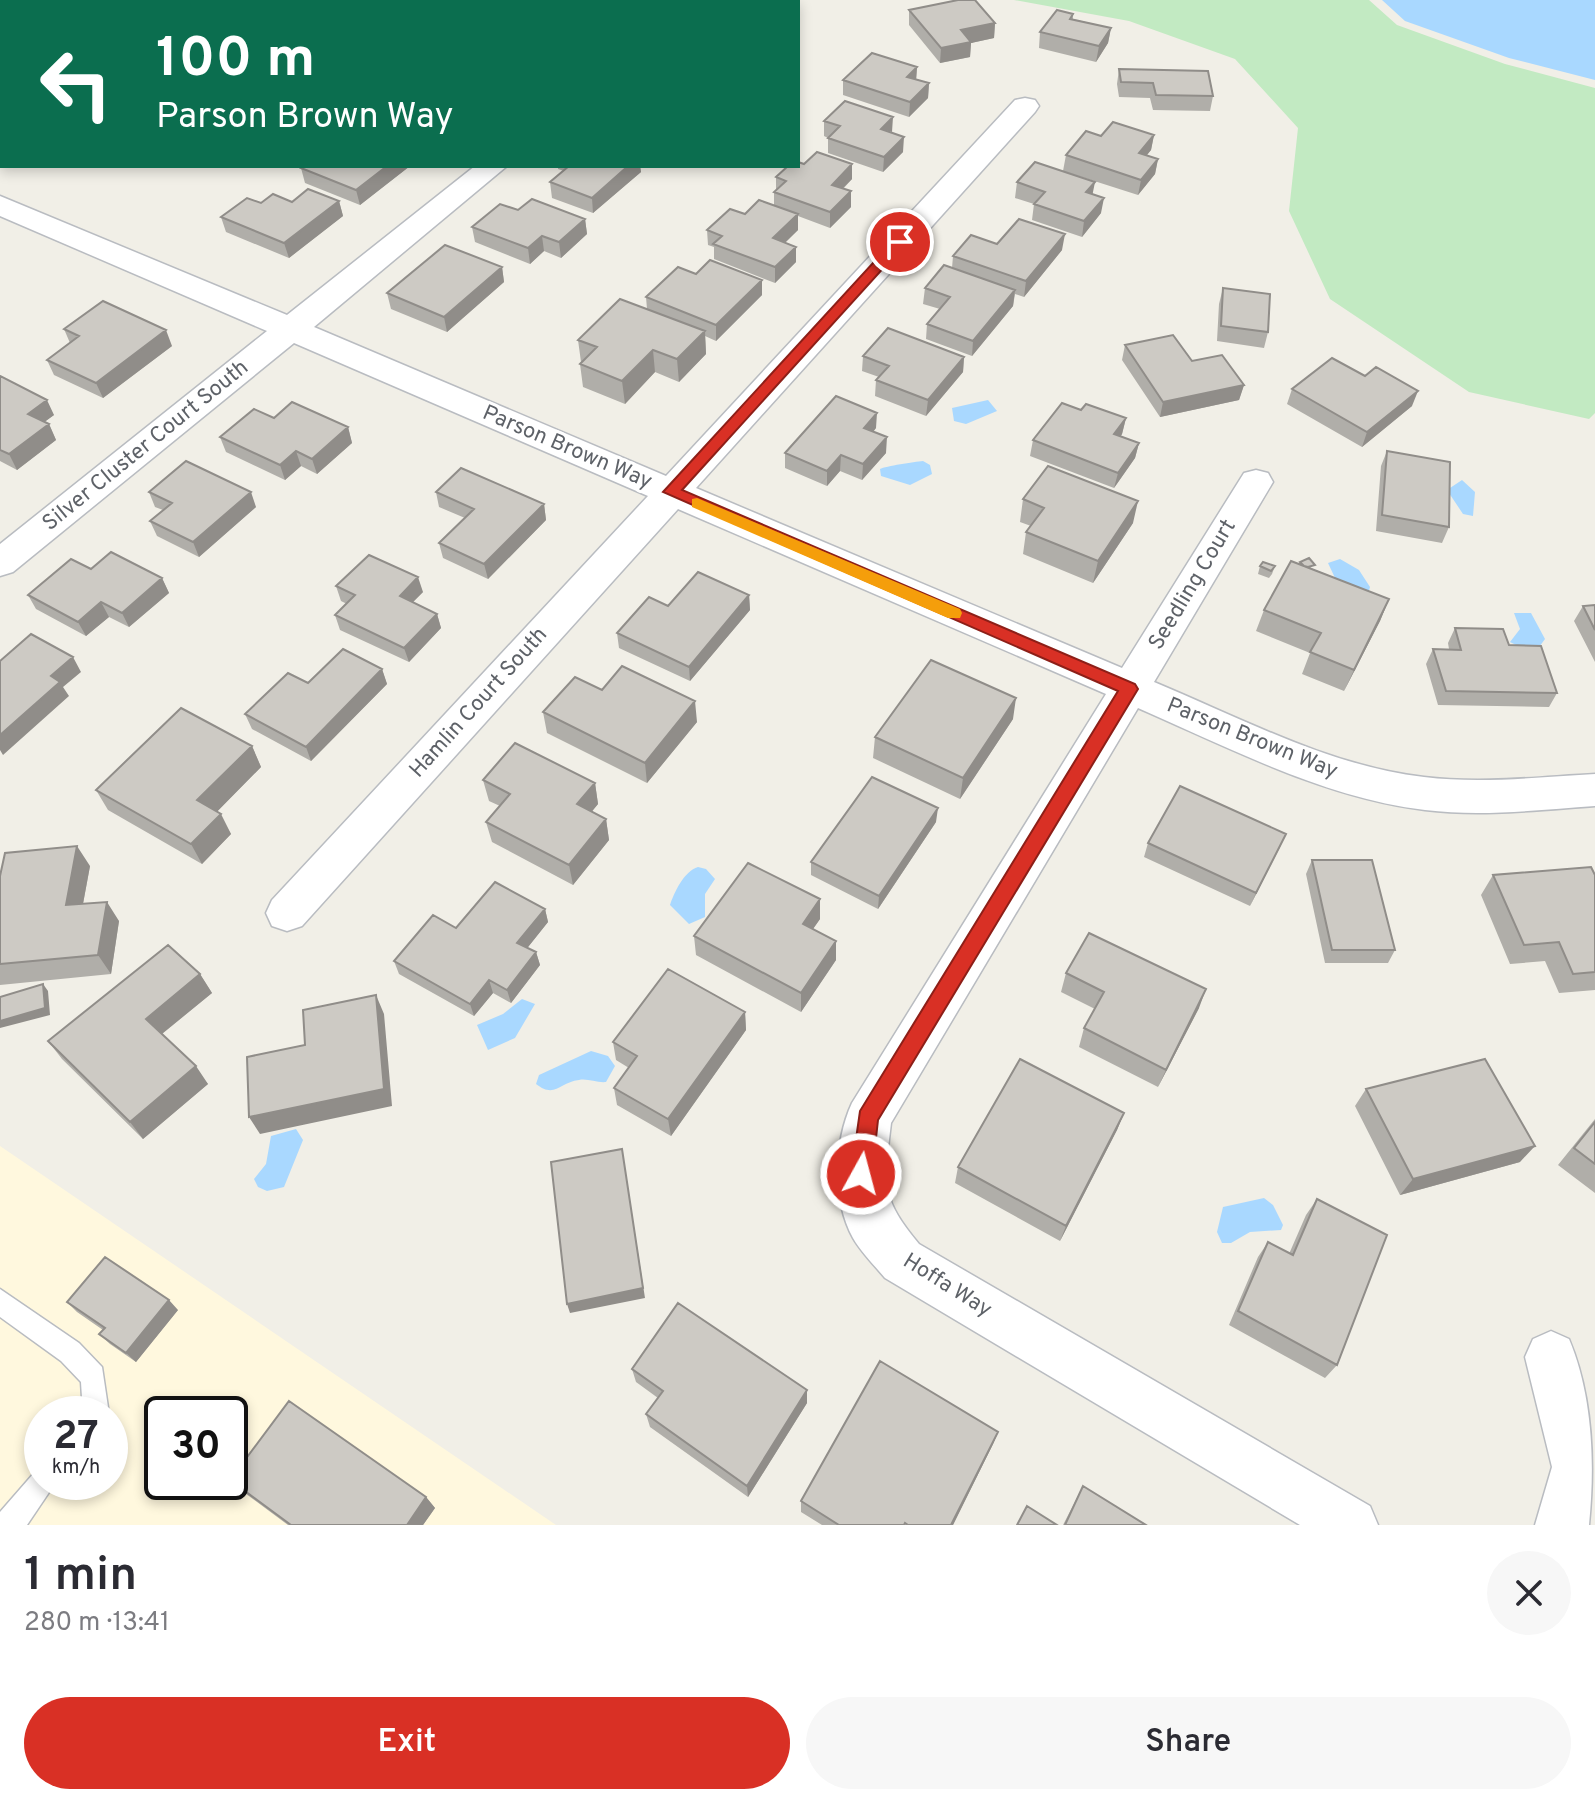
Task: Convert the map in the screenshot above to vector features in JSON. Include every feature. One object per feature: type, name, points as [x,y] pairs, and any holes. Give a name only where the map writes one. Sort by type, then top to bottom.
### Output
[{"type":"street","name":"Hamlin Court South","points":[[287,913],[1025,106]]},
{"type":"street","name":"Silver Cluster Court South","points":[[0,563],[491,168]]},
{"type":"street","name":"Parson Brown Way","points":[[0,205],[1320,769],[1379,786],[1427,794],[1488,796],[1595,790]]},
{"type":"street","name":"Seedling Court","points":[[1129,689],[1256,482]]},
{"type":"street","name":"Hoffa Way","points":[[1129,689],[868,1118],[861,1174],[871,1223],[902,1261],[1351,1525]]},
{"type":"street","points":[[1551,1357],[1579,1467],[1562,1525]]},
{"type":"lane","points":[[0,1302],[70,1352],[93,1376],[95,1396]]},
{"type":"lane","points":[[4,1525],[17,1516],[29,1500]]},
{"type":"shaded area","points":[[0,1146],[556,1525],[0,1525]]},
{"type":"green space","points":[[1014,0],[1369,0],[1397,25],[1505,64],[1595,88],[1595,413],[1589,419],[1469,392],[1330,299],[1289,211],[1298,128],[1235,59],[1129,21]]},
{"type":"water","points":[[1382,0],[1595,0],[1595,80],[1509,58],[1405,21]]},
{"type":"water","points":[[988,400],[997,411],[966,424],[954,421],[952,408]]},
{"type":"water","points":[[923,461],[930,465],[932,474],[910,485],[881,476],[880,469]]},
{"type":"water","points":[[1462,480],[1475,492],[1473,516],[1463,514],[1447,490]]},
{"type":"water","points":[[1340,559],[1359,570],[1370,587],[1367,598],[1336,580],[1328,563]]},
{"type":"water","points":[[1514,613],[1531,613],[1545,639],[1534,654],[1510,642],[1520,629]]},
{"type":"water","points":[[698,867],[706,869],[715,879],[705,894],[705,917],[689,924],[670,905],[684,878]]},
{"type":"water","points":[[522,999],[535,1004],[515,1038],[488,1050],[477,1025],[503,1014]]},
{"type":"water","points":[[591,1051],[608,1056],[615,1066],[606,1082],[572,1081],[553,1090],[536,1084],[539,1075]]},
{"type":"water","points":[[296,1129],[303,1140],[284,1187],[267,1191],[258,1187],[254,1179],[266,1164],[271,1136]]},
{"type":"water","points":[[1264,1198],[1273,1205],[1283,1225],[1281,1230],[1250,1232],[1231,1243],[1222,1243],[1217,1232],[1223,1207]]},
{"type":"building","points":[[958,0],[975,0],[995,23],[961,30],[971,42],[941,48],[909,10]]},
{"type":"building","points":[[1057,10],[1073,14],[1070,19],[1111,28],[1099,46],[1040,32]]},
{"type":"building","points":[[872,53],[917,67],[907,77],[929,83],[910,102],[843,80]]},
{"type":"building","points":[[1119,69],[1208,71],[1213,96],[1156,95],[1153,83],[1121,82]]},
{"type":"building","points":[[845,101],[893,117],[881,129],[904,137],[884,157],[828,138],[840,126],[824,121]]},
{"type":"building","points":[[1113,122],[1154,135],[1139,153],[1158,159],[1141,180],[1066,155],[1086,131],[1101,136]]},
{"type":"building","points":[[817,152],[852,164],[832,185],[851,191],[830,212],[774,192],[786,181],[776,177],[786,168],[800,168],[800,163],[804,164]]},
{"type":"building","points":[[1035,162],[1095,182],[1086,192],[1104,198],[1084,221],[1034,204],[1045,192],[1017,182]]},
{"type":"building","points":[[301,168],[384,168],[356,190]]},
{"type":"building","points":[[567,168],[626,168],[592,198],[550,182]]},
{"type":"building","points":[[308,189],[339,201],[284,243],[221,217],[247,198],[261,203],[273,194],[292,202]]},
{"type":"building","points":[[532,199],[585,219],[559,242],[542,236],[528,248],[472,227],[500,204],[518,210]]},
{"type":"building","points":[[759,200],[798,214],[773,238],[796,247],[775,267],[713,244],[722,236],[707,230],[730,209],[745,214]]},
{"type":"building","points":[[1019,219],[1065,234],[1026,281],[953,256],[971,235],[997,244]]},
{"type":"building","points":[[445,245],[502,267],[444,317],[387,293]]},
{"type":"building","points":[[710,260],[762,280],[716,325],[646,297],[678,267],[696,274]]},
{"type":"building","points":[[944,265],[1015,290],[973,341],[927,324],[950,297],[925,288]]},
{"type":"building","points":[[1223,288],[1270,294],[1268,332],[1221,326]]},
{"type":"building","points":[[620,299],[705,331],[677,359],[653,350],[622,381],[580,364],[597,347],[578,340]]},
{"type":"building","points":[[103,301],[166,330],[96,383],[47,360],[79,336],[64,329]]},
{"type":"building","points":[[888,328],[964,357],[928,400],[876,380],[889,366],[863,356]]},
{"type":"building","points":[[1173,335],[1192,361],[1222,355],[1244,385],[1163,402],[1125,345]]},
{"type":"building","points":[[1332,358],[1365,376],[1376,367],[1418,391],[1367,432],[1292,389]]},
{"type":"building","points":[[0,376],[47,400],[28,414],[49,424],[9,454],[0,450]]},
{"type":"building","points":[[836,396],[877,413],[864,428],[887,437],[863,464],[841,455],[827,471],[785,453]]},
{"type":"building","points":[[292,402],[348,427],[312,459],[296,451],[280,465],[220,437],[254,409],[274,418]]},
{"type":"building","points":[[1062,403],[1081,410],[1086,404],[1126,418],[1114,434],[1139,443],[1118,473],[1033,440]]},
{"type":"building","points":[[1387,451],[1450,462],[1449,527],[1382,515]]},
{"type":"building","points":[[186,461],[251,492],[193,542],[150,521],[172,503],[149,492]]},
{"type":"building","points":[[1048,466],[1138,501],[1098,561],[1026,532],[1044,508],[1023,499]]},
{"type":"building","points":[[461,468],[544,504],[484,564],[439,543],[474,509],[436,492]]},
{"type":"building","points":[[111,552],[162,578],[122,613],[101,602],[78,622],[28,595],[71,559],[91,569]]},
{"type":"building","points":[[369,555],[418,577],[400,596],[437,614],[404,648],[335,615],[355,595],[336,586]]},
{"type":"building","points":[[1309,558],[1315,565],[1308,567],[1300,562]]},
{"type":"building","points":[[1291,561],[1389,599],[1354,670],[1310,652],[1321,633],[1264,610]]},
{"type":"building","points":[[1263,562],[1275,566],[1271,571],[1260,566]]},
{"type":"building","points":[[698,572],[749,595],[689,667],[617,633],[649,597],[668,606]]},
{"type":"building","points":[[1595,605],[1595,630],[1583,606]]},
{"type":"building","points":[[1455,628],[1503,629],[1509,645],[1541,646],[1557,693],[1446,691],[1433,649],[1461,650]]},
{"type":"building","points":[[31,634],[73,657],[51,676],[60,682],[0,735],[0,661]]},
{"type":"building","points":[[343,649],[382,669],[306,747],[245,714],[288,673],[308,683]]},
{"type":"building","points":[[931,660],[1016,698],[963,778],[875,737]]},
{"type":"building","points":[[622,666],[695,701],[645,763],[543,712],[575,677],[602,690]]},
{"type":"building","points":[[181,708],[252,746],[197,800],[221,814],[191,844],[96,790]]},
{"type":"building","points":[[515,743],[595,783],[577,804],[606,819],[569,865],[486,822],[510,794],[483,780]]},
{"type":"building","points":[[872,777],[938,808],[879,896],[811,862]]},
{"type":"building","points":[[1180,786],[1286,834],[1256,893],[1148,843]]},
{"type":"building","points":[[77,846],[66,905],[107,902],[98,955],[0,964],[0,876],[5,853]]},
{"type":"building","points":[[1312,860],[1372,860],[1395,950],[1332,950]]},
{"type":"building","points":[[748,863],[820,899],[803,924],[836,941],[801,993],[694,936]]},
{"type":"building","points":[[1591,867],[1595,875],[1595,972],[1573,974],[1559,942],[1524,945],[1493,875]]},
{"type":"building","points":[[495,882],[545,909],[517,943],[536,952],[507,990],[489,980],[470,1004],[394,961],[433,915],[456,928]]},
{"type":"building","points":[[1089,933],[1206,989],[1166,1070],[1084,1028],[1104,992],[1066,973]]},
{"type":"building","points":[[168,945],[200,974],[146,1019],[196,1066],[130,1122],[48,1041]]},
{"type":"building","points":[[668,969],[745,1012],[668,1119],[614,1088],[637,1056],[613,1042]]},
{"type":"building","points":[[43,984],[45,1008],[0,1021],[0,997]]},
{"type":"building","points":[[376,995],[384,1089],[249,1117],[247,1057],[305,1045],[303,1010]]},
{"type":"building","points":[[1020,1059],[1124,1113],[1066,1226],[958,1167]]},
{"type":"building","points":[[1485,1059],[1535,1146],[1413,1179],[1366,1089]]},
{"type":"building","points":[[1595,1122],[1595,1164],[1574,1148]]},
{"type":"building","points":[[622,1149],[643,1288],[567,1304],[551,1162]]},
{"type":"building","points":[[1317,1199],[1387,1235],[1337,1365],[1238,1311],[1268,1242],[1293,1255]]},
{"type":"building","points":[[105,1257],[169,1300],[126,1353],[99,1334],[105,1328],[67,1302]]},
{"type":"building","points":[[678,1303],[807,1390],[747,1486],[646,1414],[663,1391],[632,1369]]},
{"type":"building","points":[[880,1361],[998,1432],[951,1525],[839,1525],[801,1501]]},
{"type":"building","points":[[289,1401],[426,1497],[407,1525],[291,1525],[248,1493],[248,1456]]},
{"type":"building","points":[[1083,1486],[1146,1525],[1065,1525]]},
{"type":"building","points":[[1027,1506],[1057,1525],[1017,1525]]},
{"type":"slow traffic","points":[[697,503],[954,613]]},
{"type":"route","points":[[861,1174],[868,1118],[1129,689],[671,492],[900,242]]}]
